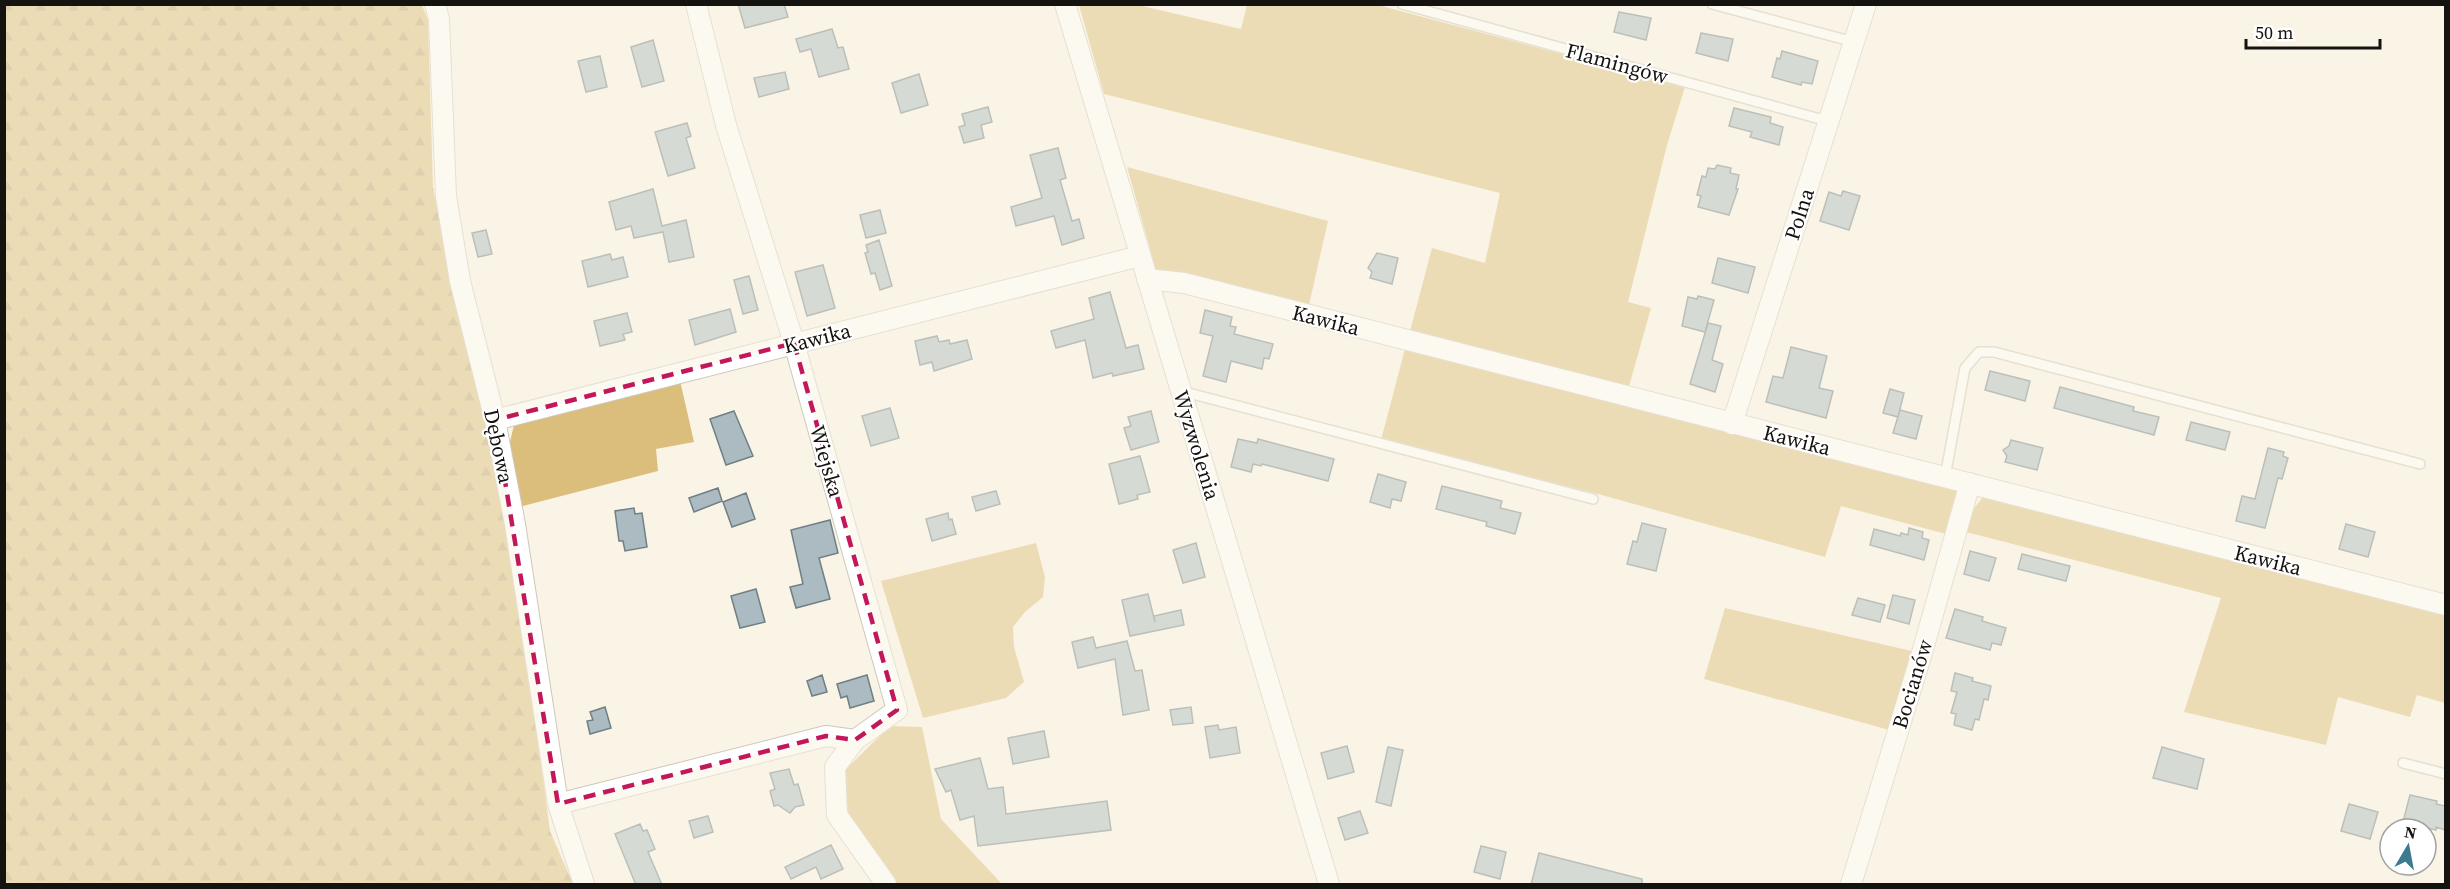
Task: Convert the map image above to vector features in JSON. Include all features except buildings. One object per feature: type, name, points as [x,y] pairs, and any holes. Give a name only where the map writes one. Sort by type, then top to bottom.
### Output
[{"type":"street","name":"Dębowa","points":[[435,4],[440,19],[446,196],[460,281],[495,420],[515,524],[558,804],[584,885]]},
{"type":"street","name":"Wiejska","points":[[696,4],[726,125],[794,343],[897,710],[855,740],[836,767],[837,815],[886,885]]},
{"type":"street","name":"Wyzwolenia","points":[[1065,4],[1329,885]]},
{"type":"street","name":"Polna","points":[[1732,424],[1866,4]]},
{"type":"street","name":"Kawika","points":[[495,420],[1140,256]]},
{"type":"street","name":"Kawika","points":[[1147,279],[1184,283],[2445,605]]},
{"type":"street","name":"Bocianów","points":[[1851,885],[1922,653],[1970,483]]},
{"type":"street","points":[[558,804],[826,736],[855,740]]},
{"type":"lane","name":"Flamingów","points":[[1402,4],[1820,119],[1831,115]]},
{"type":"lane","points":[[1713,4],[1854,42]]},
{"type":"lane","points":[[1945,477],[1965,368],[1979,352],[1994,352],[2420,464]]},
{"type":"lane","points":[[1181,391],[1593,499]]},
{"type":"lane","points":[[2403,763],[2445,774]]},
{"type":"highlighted area","points":[[794,343],[897,710],[855,740],[826,736],[558,804],[495,420]]},
{"type":"green space","points":[[5,5],[422,5],[428,20],[433,187],[451,283],[487,425],[520,606],[550,831],[573,884],[5,884]]},
{"type":"green space","points":[[1079,5],[1138,5],[1241,29],[1247,5],[1378,5],[1685,87],[1667,145],[1628,302],[1651,308],[1628,390],[1409,335],[1432,248],[1485,263],[1500,193],[1104,94]]},
{"type":"green space","points":[[1127,167],[1328,221],[1309,305],[1156,270]]},
{"type":"green space","points":[[1405,349],[1962,489],[1950,535],[1841,506],[1825,557],[1598,494],[1381,440]]},
{"type":"green space","points":[[679,376],[694,442],[656,449],[658,471],[519,507],[509,446],[514,425]]},
{"type":"green space","points":[[1983,497],[2445,615],[2445,703],[2417,695],[2410,717],[2338,697],[2326,745],[2184,712],[2221,598],[1966,532],[1972,511]]},
{"type":"green space","points":[[1036,543],[1045,577],[1043,597],[1025,612],[1013,627],[1014,647],[1024,682],[1006,698],[923,718],[881,581]]},
{"type":"green space","points":[[1725,608],[1916,652],[1893,731],[1704,679]]},
{"type":"green space","points":[[890,726],[922,727],[941,819],[1002,884],[896,884],[848,812],[844,771]]}]
